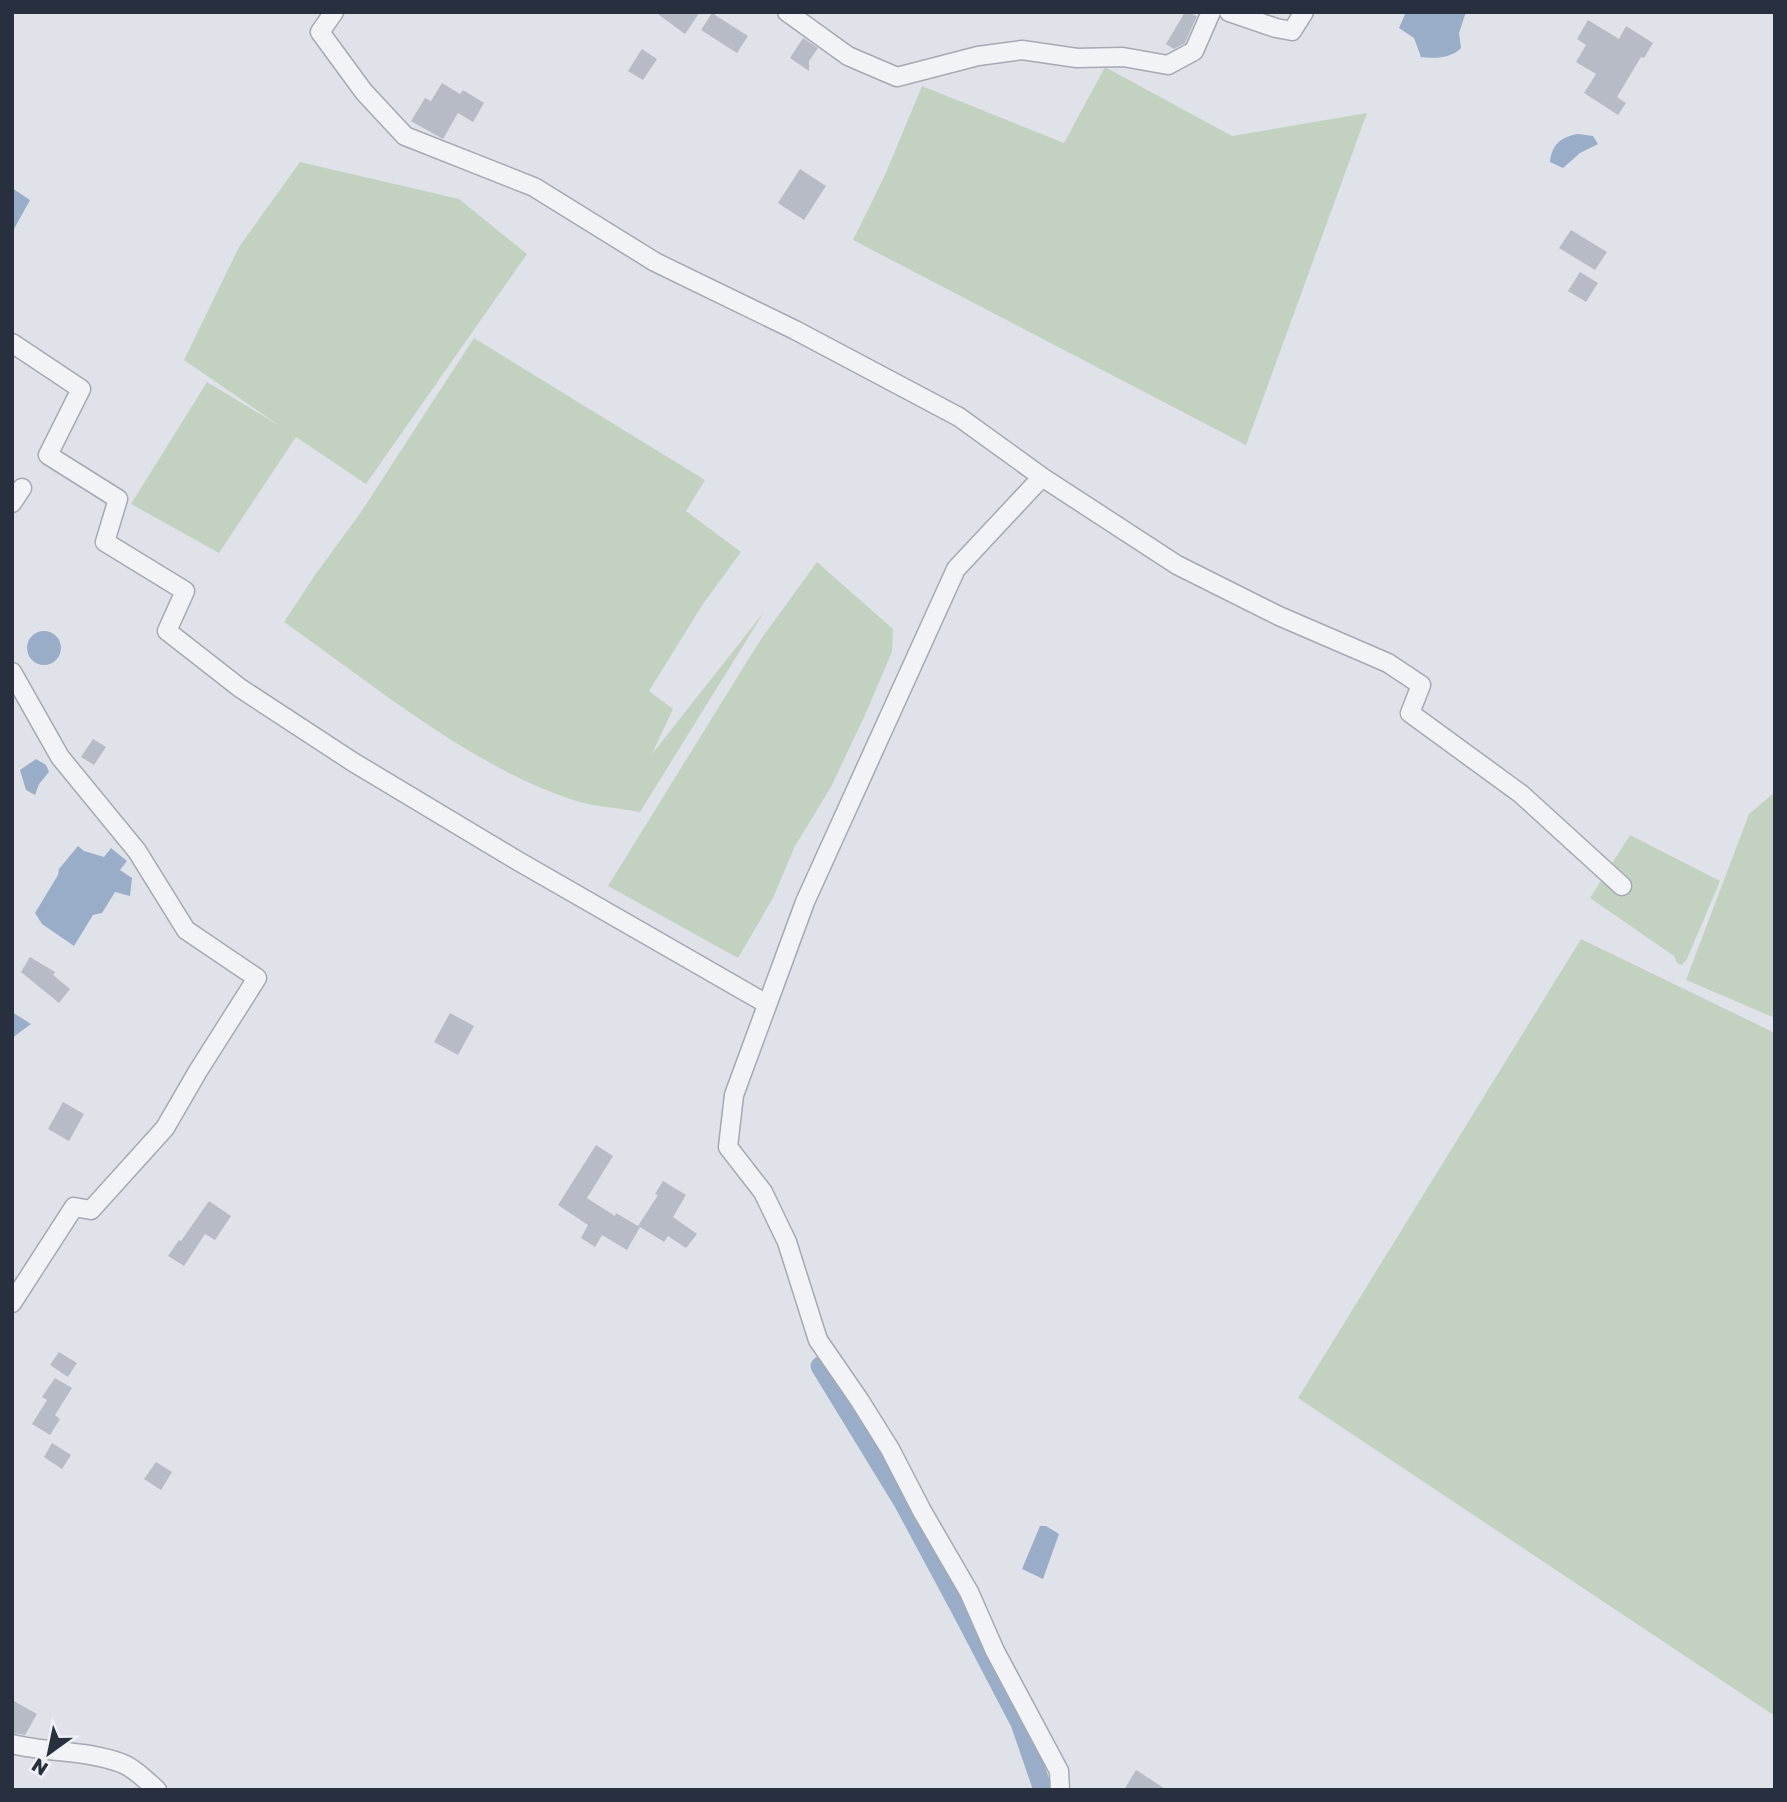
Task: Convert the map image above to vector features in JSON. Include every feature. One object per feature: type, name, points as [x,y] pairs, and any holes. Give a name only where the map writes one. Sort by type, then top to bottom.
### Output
[{"type":"street","points":[[334,12],[320,32],[364,92],[405,136],[534,187],[655,261],[959,417],[1042,477],[1177,565],[1279,615],[1388,663],[1421,685],[1410,713],[1521,794],[1622,886]]},
{"type":"street","points":[[787,12],[848,56],[897,77],[978,56],[1022,50],[1077,58],[1123,57],[1168,65],[1194,51],[1211,12]]},
{"type":"street","points":[[1229,12],[1292,31],[1304,12]]},
{"type":"street","points":[[12,343],[81,389],[48,455],[118,499],[106,542],[185,591],[167,631],[240,688],[353,762],[518,861],[767,1004]]},
{"type":"street","points":[[1042,477],[956,569],[805,902],[734,1095],[729,1147],[763,1192],[788,1242],[818,1340],[884,1439],[969,1592],[995,1651],[1059,1771],[1060,1790]]},
{"type":"street","points":[[12,672],[60,757],[137,851],[186,930],[257,978],[165,1128],[91,1210],[74,1207],[12,1303]]},
{"type":"street","points":[[12,1744],[34,1750],[68,1752],[124,1763],[156,1790]]},
{"type":"green space","points":[[1105,67],[1232,136],[1367,113],[1246,445],[853,240],[885,175],[922,86],[1064,143]]},
{"type":"green space","points":[[300,162],[459,199],[527,254],[366,484],[296,437],[219,553],[131,504],[207,382],[280,426],[184,360],[239,247]]},
{"type":"green space","points":[[474,338],[705,480],[686,511],[741,552],[703,604],[649,691],[673,709],[652,754],[764,612],[640,812],[576,801],[499,768],[424,722],[284,622],[361,512]]},
{"type":"green space","points":[[817,562],[893,629],[892,652],[831,787],[795,846],[773,898],[738,958],[608,886],[759,642]]},
{"type":"green space","points":[[1775,792],[1775,1018],[1686,980],[1749,814]]},
{"type":"green space","points":[[1630,835],[1720,881],[1682,965],[1677,963],[1674,956],[1590,898]]},
{"type":"green space","points":[[1581,939],[1775,1033],[1775,1716],[1298,1398]]},
{"type":"water","points":[[1406,12],[1466,12],[1459,33],[1461,48],[1442,57],[1421,57],[1414,38],[1399,28]]},
{"type":"water","points":[[1578,134],[1593,136],[1598,144],[1580,153],[1563,168],[1550,162],[1558,142]]},
{"type":"water","points":[[12,188],[30,200],[14,229],[12,228]]},
{"type":"water","points":[[44,631],[56,636],[61,648],[56,660],[44,665],[32,660],[27,648],[32,636]]},
{"type":"water","points":[[36,759],[46,765],[49,772],[39,784],[35,795],[26,790],[20,770]]},
{"type":"water","points":[[78,846],[84,851],[104,857],[111,848],[127,861],[120,870],[132,878],[130,896],[115,892],[102,913],[93,915],[74,946],[42,924],[35,913],[59,869]]},
{"type":"water","points":[[12,1012],[31,1024],[12,1038]]},
{"type":"water","points":[[1040,1526],[1046,1526],[1059,1534],[1043,1579],[1022,1569]]},
{"type":"building","points":[[655,12],[700,12],[685,34]]},
{"type":"building","points":[[1185,12],[1197,16],[1185,43],[1174,49],[1166,44]]},
{"type":"building","points":[[712,13],[748,36],[737,53],[701,30]]},
{"type":"building","points":[[1588,20],[1619,39],[1626,26],[1653,43],[1644,58],[1641,57],[1617,97],[1626,103],[1618,115],[1584,93],[1596,74],[1576,62],[1586,45],[1577,39]]},
{"type":"building","points":[[803,38],[818,48],[809,61],[809,71],[790,58]]},
{"type":"building","points":[[642,49],[657,59],[643,80],[628,71]]},
{"type":"building","points":[[442,83],[460,94],[463,90],[484,103],[473,122],[458,113],[443,139],[411,121],[425,98],[431,101]]},
{"type":"building","points":[[800,169],[826,186],[804,220],[778,203]]},
{"type":"building","points":[[1571,230],[1607,252],[1595,270],[1559,248]]},
{"type":"building","points":[[1580,272],[1598,283],[1586,302],[1568,291]]},
{"type":"building","points":[[93,739],[106,747],[94,765],[81,757]]},
{"type":"building","points":[[30,957],[55,972],[53,975],[70,989],[59,1003],[21,972]]},
{"type":"building","points":[[450,1013],[474,1026],[458,1055],[434,1042]]},
{"type":"building","points":[[63,1102],[84,1114],[69,1141],[48,1129]]},
{"type":"building","points":[[596,1145],[613,1156],[587,1198],[615,1216],[616,1213],[638,1226],[658,1195],[655,1194],[663,1181],[686,1195],[673,1217],[697,1234],[686,1248],[668,1236],[664,1242],[640,1227],[627,1250],[602,1235],[595,1247],[581,1238],[588,1225],[558,1205]]},
{"type":"building","points":[[209,1201],[231,1216],[215,1240],[205,1234],[184,1266],[168,1256]]},
{"type":"building","points":[[59,1352],[77,1363],[68,1377],[50,1365]]},
{"type":"building","points":[[55,1378],[72,1388],[55,1415],[60,1419],[50,1435],[32,1424],[47,1400],[42,1397]]},
{"type":"building","points":[[52,1443],[71,1455],[62,1469],[44,1457]]},
{"type":"building","points":[[156,1462],[172,1472],[161,1490],[144,1479]]},
{"type":"building","points":[[12,1700],[37,1714],[25,1735],[12,1733]]},
{"type":"building","points":[[1136,1770],[1167,1790],[1124,1790]]},
{"type":"waterway","points":[[820,1366],[903,1502],[962,1612],[1020,1723],[1043,1790]]}]
